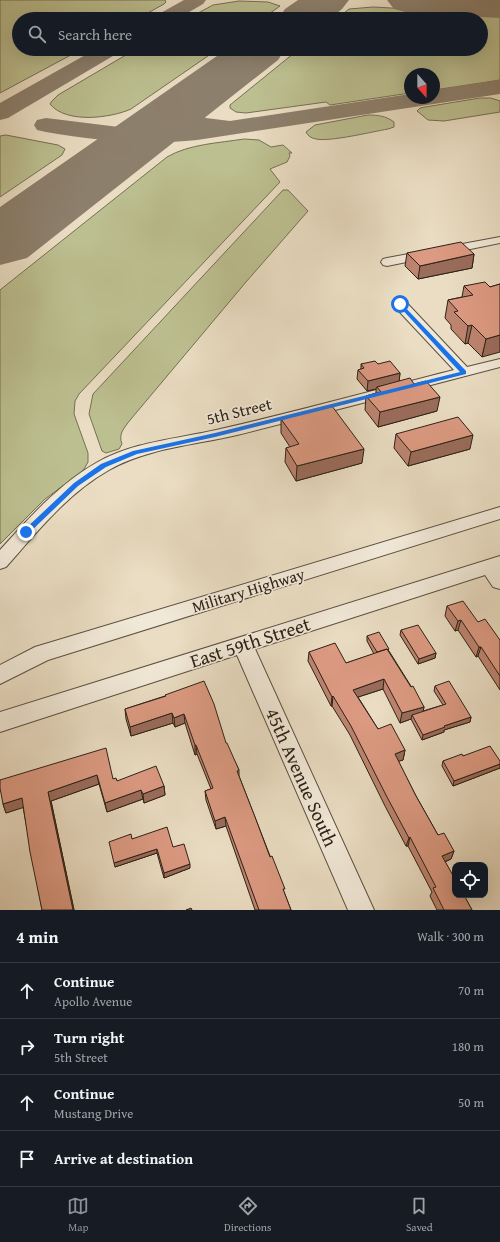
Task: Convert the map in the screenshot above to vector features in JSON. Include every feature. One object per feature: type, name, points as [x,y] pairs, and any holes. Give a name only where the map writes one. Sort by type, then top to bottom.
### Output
[{"type":"street","points":[[387,262],[497,243]]},
{"type":"street","points":[[400,304],[464,372]]},
{"type":"street","name":"5th Street","points":[[0,562],[26,532],[76,485],[104,465],[136,453],[215,435],[500,363]]},
{"type":"street","name":"Military Highway","points":[[0,675],[42,653],[500,513]]},
{"type":"street","points":[[494,565],[500,582]]},
{"type":"street","name":"East 59th Street","points":[[0,722],[494,565]]},
{"type":"street","name":"45th Avenue South","points":[[243,645],[361,910]]},
{"type":"green space","points":[[0,0],[165,0],[166,2],[164,4],[150,12],[12,12],[12,56],[69,56],[0,93]]},
{"type":"green space","points":[[239,1],[268,2],[280,6],[272,12],[200,12],[213,5]]},
{"type":"green space","points":[[373,7],[464,12],[345,12],[349,9]]},
{"type":"green space","points":[[488,13],[500,14],[500,80],[440,89],[440,68],[404,68],[404,94],[330,105],[326,102],[246,113],[236,112],[230,108],[230,105],[290,56],[488,56]]},
{"type":"green space","points":[[124,56],[208,56],[131,109],[112,115],[101,117],[77,117],[67,114],[57,110],[50,104],[58,95]]},
{"type":"green space","points":[[480,98],[491,98],[500,101],[500,112],[444,121],[428,120],[417,111],[420,108]]},
{"type":"green space","points":[[368,115],[388,118],[394,122],[394,127],[340,138],[322,140],[314,139],[306,132],[315,125]]},
{"type":"green space","points":[[6,135],[58,145],[65,149],[62,155],[0,197],[0,136]]},
{"type":"green space","points":[[244,139],[259,140],[271,147],[283,145],[292,153],[289,153],[290,156],[287,162],[270,169],[280,182],[79,394],[75,401],[74,414],[88,453],[88,462],[83,471],[45,499],[0,544],[0,290],[167,157],[185,149]]},
{"type":"green space","points":[[283,190],[288,190],[308,211],[246,282],[126,425],[121,434],[122,444],[119,449],[106,453],[102,451],[89,414],[93,394]]},
{"type":"building","points":[[461,242],[474,254],[420,266],[407,253]]},
{"type":"building","points":[[485,282],[490,287],[500,284],[500,335],[486,339],[472,325],[468,326],[454,312],[458,311],[448,300],[473,295],[464,286]]},
{"type":"building","points":[[375,361],[378,364],[390,361],[400,373],[368,381],[358,370],[364,368],[361,364]]},
{"type":"building","points":[[410,378],[414,384],[426,381],[440,397],[380,412],[366,396],[381,392],[377,387]]},
{"type":"building","points":[[332,406],[364,449],[297,466],[286,448],[299,444],[281,419]]},
{"type":"building","points":[[458,417],[473,435],[411,452],[396,434]]},
{"type":"building","points":[[463,601],[478,622],[485,619],[500,640],[500,676],[461,620],[458,621],[447,606]]},
{"type":"building","points":[[418,625],[436,653],[419,659],[401,630]]},
{"type":"building","points":[[379,632],[389,649],[388,650],[377,652],[367,636]]},
{"type":"building","points":[[335,643],[346,663],[387,649],[411,687],[413,686],[424,707],[402,713],[384,679],[353,690],[378,729],[391,724],[405,750],[395,754],[438,835],[444,833],[454,851],[442,856],[452,874],[452,898],[466,898],[472,910],[444,910],[433,888],[436,887],[410,837],[409,838],[351,726],[333,696],[332,697],[309,652]]},
{"type":"building","points":[[204,681],[214,704],[226,743],[239,770],[237,771],[270,857],[272,856],[285,889],[283,889],[291,910],[259,910],[225,817],[215,821],[205,791],[213,788],[184,714],[174,718],[172,713],[130,727],[125,709],[166,696],[165,695]]},
{"type":"building","points":[[449,681],[471,717],[423,735],[412,715],[446,704],[435,686]]},
{"type":"building","points":[[490,746],[500,761],[500,764],[454,781],[443,761],[462,754],[463,756]]},
{"type":"building","points":[[106,748],[113,779],[116,778],[117,781],[156,766],[164,786],[143,794],[141,790],[105,803],[97,775],[48,792],[73,910],[42,910],[30,852],[22,798],[3,804],[0,780]]},
{"type":"building","points":[[167,827],[173,847],[184,844],[190,864],[164,873],[157,849],[114,863],[109,842],[131,834],[132,839]]},
{"type":"taxiway","points":[[176,12],[197,0]]},
{"type":"taxiway","points":[[442,2],[492,0]]},
{"type":"taxiway","points":[[0,113],[99,56]]},
{"type":"taxiway","points":[[440,96],[500,87]]},
{"type":"taxiway","points":[[131,128],[160,119],[193,98],[183,109],[184,114],[188,119],[200,124],[226,127]]},
{"type":"taxiway","points":[[46,125],[103,134],[139,136],[177,135],[404,102]]},
{"type":"taxiway","points":[[0,227],[31,215],[52,203]]},
{"type":"runway","points":[[311,12],[327,0]]},
{"type":"runway","points":[[409,0],[500,5]]},
{"type":"runway","points":[[0,242],[251,56]]},
{"type":"route","points":[[26,532],[76,485],[104,465],[136,453],[215,435],[464,372],[400,304]]}]
